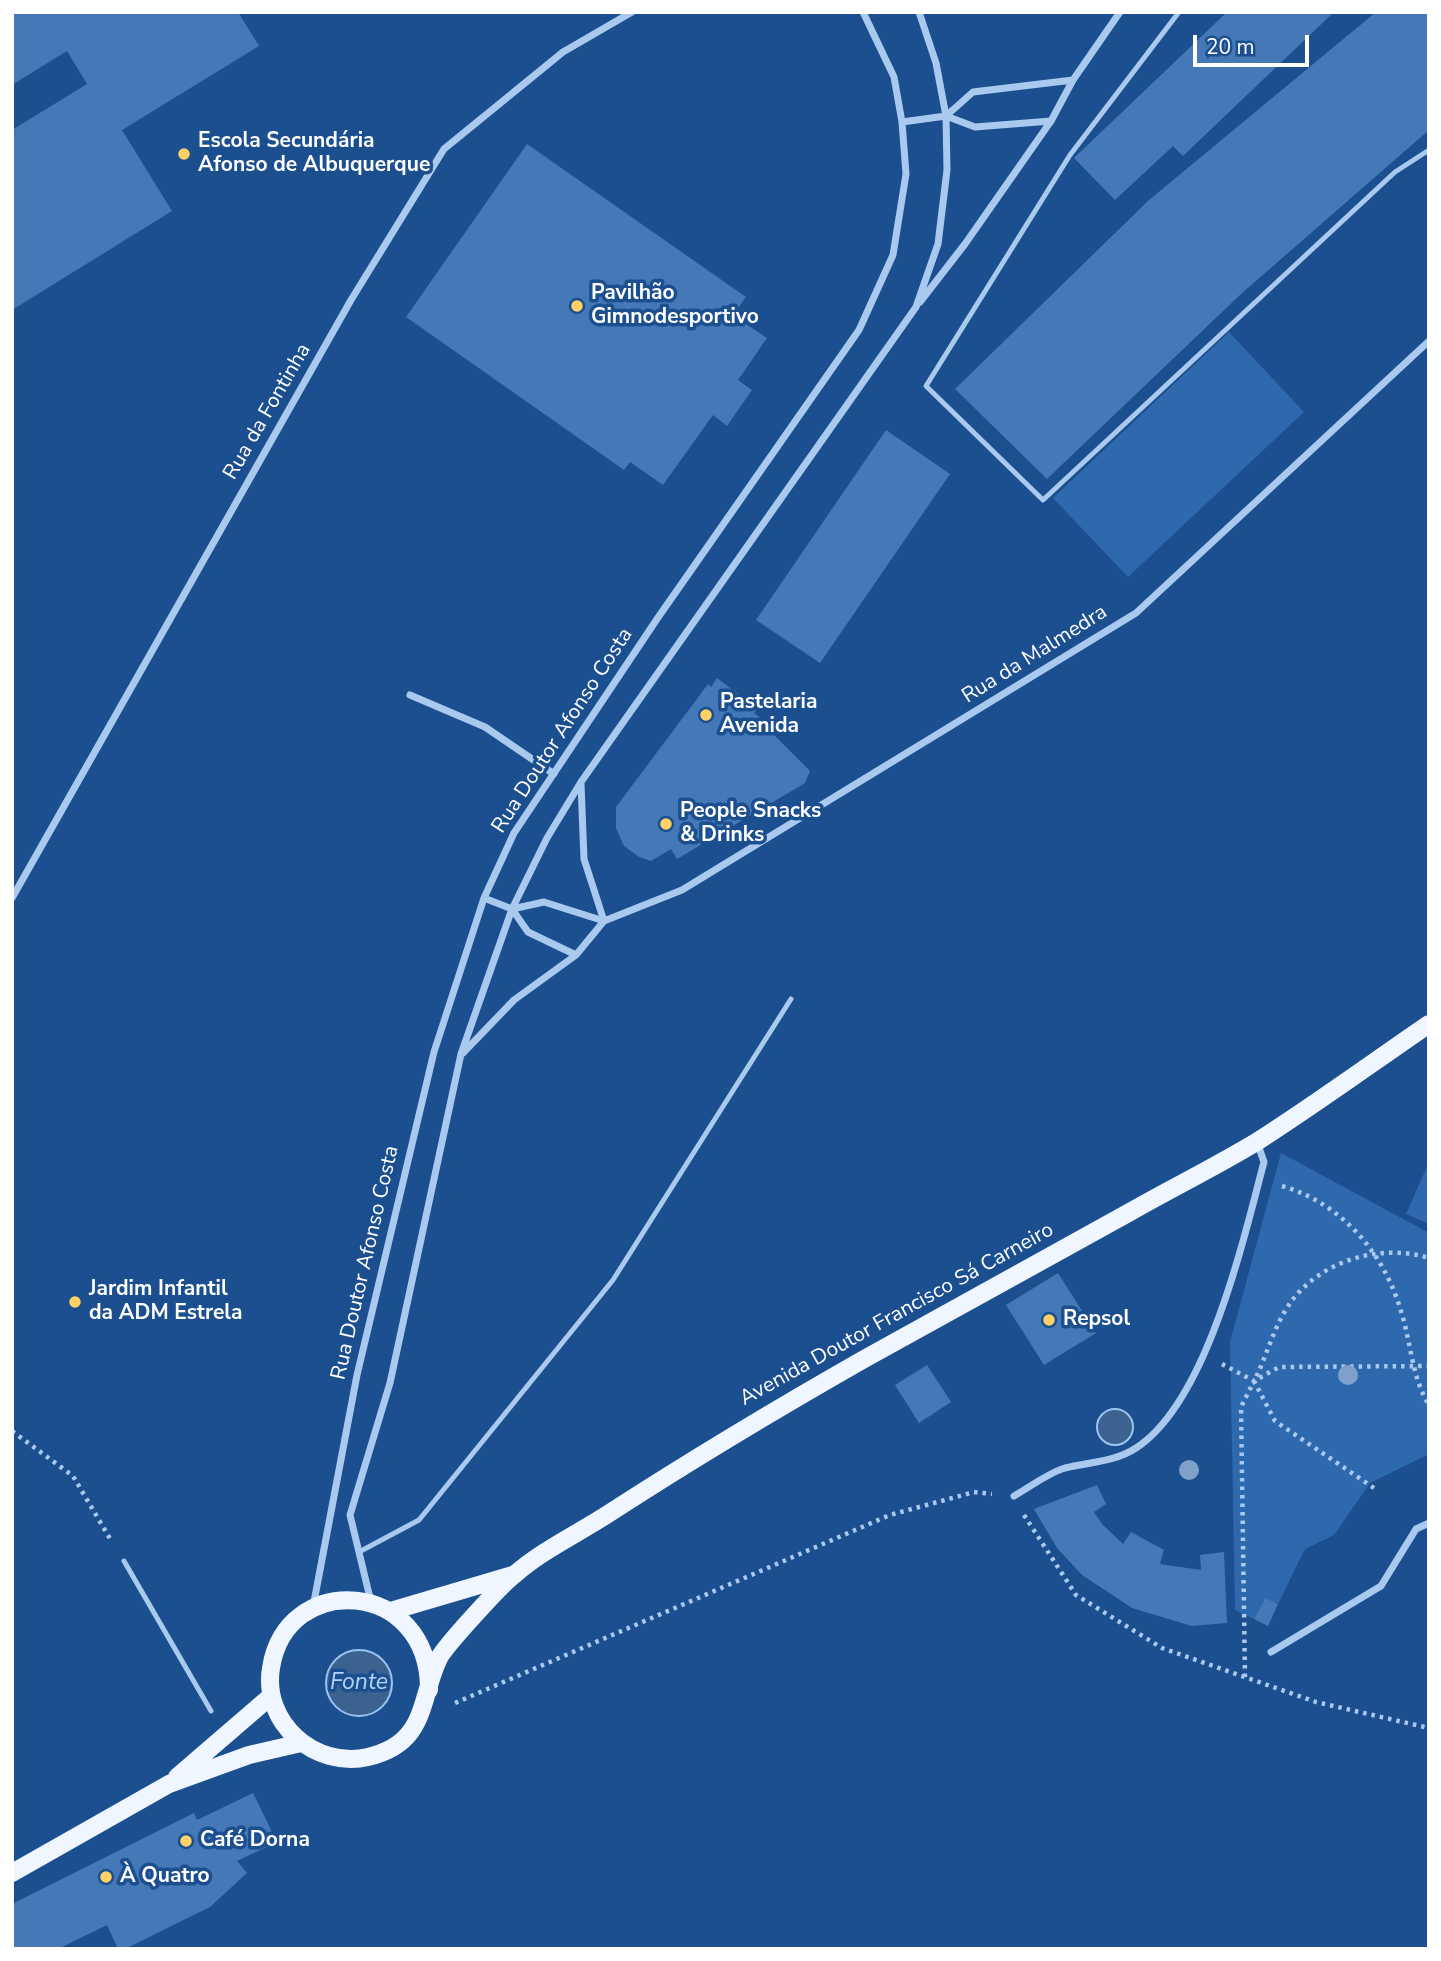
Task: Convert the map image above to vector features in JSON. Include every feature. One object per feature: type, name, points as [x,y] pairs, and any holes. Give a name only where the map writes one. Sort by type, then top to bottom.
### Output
[{"type":"main road","name":"Avenida Doutor Francisco Sá Carneiro","points":[[429,1690],[429,1667],[422,1645],[409,1626],[391,1611],[371,1603],[351,1600],[332,1602],[313,1609],[292,1624],[277,1646],[270,1670],[271,1696],[287,1730],[302,1743],[323,1755],[346,1759],[370,1757],[392,1747],[411,1731],[424,1711],[440,1656],[513,1575],[743,1427],[1257,1142],[1429,1024]]},
{"type":"main road","points":[[391,1611],[513,1575]]},
{"type":"main road","points":[[169,1784],[271,1696]]},
{"type":"main road","points":[[12,1873],[169,1784],[248,1755],[302,1743]]},
{"type":"street","name":"Rua da Fontinha","points":[[12,898],[351,300],[444,149],[563,52],[632,12]]},
{"type":"street","name":"Rua Doutor Afonso Costa","points":[[313,1609],[358,1375],[434,1052],[484,898],[514,833],[859,330],[893,255],[906,174],[902,122],[894,77],[863,12]]},
{"type":"street","name":"Rua Doutor Afonso Costa","points":[[371,1603],[351,1515],[390,1382],[461,1055],[512,909],[548,838],[581,782],[916,307],[938,244],[947,170],[946,116],[936,63],[919,12]]},
{"type":"street","points":[[916,307],[965,244],[1051,121],[1073,80],[1120,12]]},
{"type":"street","points":[[946,116],[973,92],[1073,80]]},
{"type":"street","points":[[902,122],[946,116],[975,127],[1051,121]]},
{"type":"street","name":"Rua da Malmedra","points":[[604,920],[682,890],[1136,613],[1429,341]]},
{"type":"street","points":[[410,695],[485,727],[554,774]]},
{"type":"street","points":[[581,782],[584,859],[604,920]]},
{"type":"street","points":[[484,898],[512,909],[528,932],[576,955]]},
{"type":"street","points":[[512,909],[544,902],[604,920]]},
{"type":"street","points":[[461,1055],[514,1000],[576,955],[604,920]]},
{"type":"street","points":[[1014,1496],[1063,1469],[1110,1460],[1136,1448],[1170,1419],[1217,1327],[1264,1162],[1257,1142]]},
{"type":"street","points":[[1271,1653],[1381,1586],[1416,1530],[1429,1523]]},
{"type":"lane","points":[[1179,12],[1069,155],[926,386],[1043,500],[1395,172],[1429,150]]},
{"type":"lane","points":[[359,1552],[419,1520],[613,1280],[791,999]]},
{"type":"lane","points":[[124,1561],[211,1711]]},
{"type":"path","points":[[1260,1179],[1300,1191],[1335,1211],[1362,1237],[1374,1254],[1401,1308],[1414,1366],[1429,1405]]},
{"type":"path","points":[[1245,1677],[1241,1408],[1286,1309],[1303,1289],[1345,1261],[1395,1251],[1429,1258]]},
{"type":"path","points":[[1203,1354],[1254,1381],[1275,1420],[1374,1488]]},
{"type":"path","points":[[1254,1381],[1279,1367],[1429,1366]]},
{"type":"path","points":[[12,1431],[73,1476],[124,1561]]},
{"type":"path","points":[[424,1711],[459,1701],[902,1512],[974,1492],[1014,1496]]},
{"type":"path","points":[[1023,1513],[1076,1595],[1162,1648],[1316,1702],[1429,1728]]},
{"type":"shaded area","points":[[1229,332],[1304,412],[1128,577],[1053,498]]},
{"type":"shaded area","points":[[1281,1153],[1429,1233],[1429,1454],[1370,1483],[1334,1535],[1305,1549],[1278,1604],[1265,1598],[1254,1619],[1235,1610],[1230,1342]]},
{"type":"shaded area","points":[[1429,1162],[1429,1224],[1406,1214]]},
{"type":"water","points":[[1115,1409],[1128,1414],[1133,1427],[1128,1440],[1115,1445],[1102,1440],[1097,1427],[1102,1414]]},
{"type":"water","name":"Fonte","points":[[352,1650],[366,1650],[378,1655],[387,1664],[392,1683],[390,1696],[383,1707],[366,1716],[352,1716],[340,1711],[331,1702],[326,1690],[326,1676],[331,1664],[340,1655]]},
{"type":"building","points":[[12,12],[238,12],[259,46],[122,130],[172,211],[12,310],[12,130],[87,84],[67,51],[12,85]]},
{"type":"building","points":[[1227,12],[1334,12],[1183,156],[1173,146],[1115,200],[1074,158]]},
{"type":"building","points":[[1376,12],[1429,12],[1429,130],[1241,294],[1047,479],[955,389],[1149,200]]},
{"type":"building","name":"Pavilhão Gimnodesportivo","points":[[527,144],[746,297],[733,315],[767,338],[738,380],[752,390],[727,426],[713,415],[663,485],[630,462],[624,470],[406,317]]},
{"type":"building","points":[[886,430],[950,474],[820,663],[756,620]]},
{"type":"building","points":[[717,678],[746,700],[744,702],[756,711],[754,713],[766,722],[764,724],[776,733],[774,735],[810,771],[805,783],[677,859],[671,849],[651,861],[639,857],[624,846],[616,828],[616,807],[708,684],[711,687]]},
{"type":"building","points":[[1058,1273],[1096,1333],[1044,1365],[1006,1305]]},
{"type":"building","points":[[927,1365],[951,1402],[919,1423],[895,1385]]},
{"type":"building","points":[[1097,1485],[1106,1504],[1094,1512],[1102,1524],[1123,1544],[1131,1532],[1164,1550],[1160,1564],[1201,1570],[1200,1555],[1224,1552],[1227,1623],[1192,1626],[1132,1608],[1082,1575],[1057,1548],[1034,1509]]},
{"type":"building","points":[[1265,1598],[1278,1604],[1268,1626],[1254,1619]]},
{"type":"building","points":[[253,1793],[277,1842],[237,1861],[247,1873],[210,1907],[125,1949],[118,1949],[107,1925],[58,1949],[12,1949],[12,1904],[194,1813],[197,1820]]},
{"type":"place","name":"Escola Secundária Afonso de Albuquerque","points":[[184,154]]},
{"type":"place","name":"Pavilhão Gimnodesportivo","points":[[577,306]]},
{"type":"place","name":"Pastelaria Avenida","points":[[706,715]]},
{"type":"place","name":"People Snacks & Drinks","points":[[666,824]]},
{"type":"place","name":"Jardim Infantil da ADM Estrela","points":[[75,1302]]},
{"type":"place","name":"Repsol","points":[[1049,1320]]},
{"type":"place","name":"Café Dorna","points":[[186,1841]]},
{"type":"place","name":"À Quatro","points":[[106,1877]]}]
